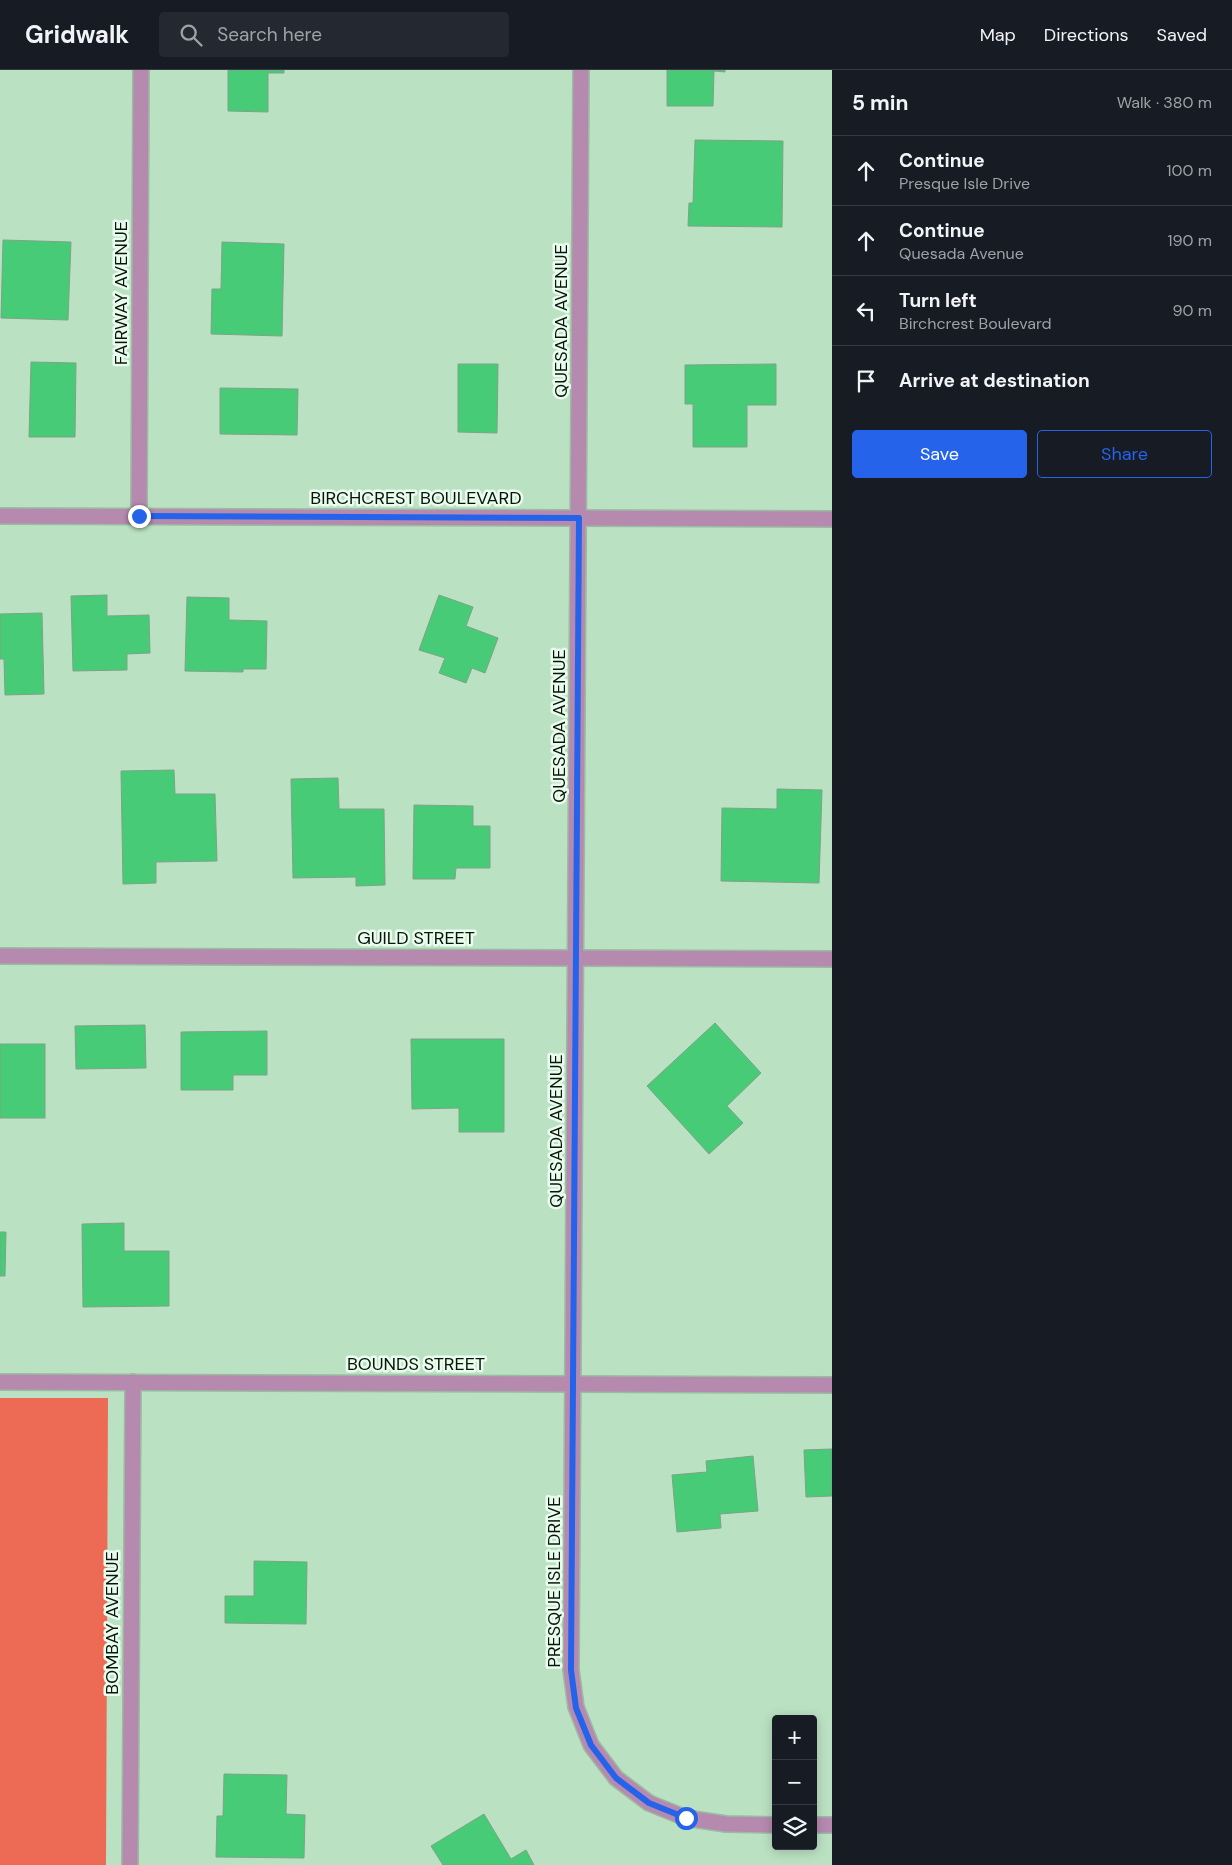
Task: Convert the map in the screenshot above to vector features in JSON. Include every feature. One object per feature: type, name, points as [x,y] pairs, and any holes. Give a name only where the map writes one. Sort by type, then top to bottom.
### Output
[{"type":"street","name":"FAIRWAY AVENUE","points":[[139,516],[141,70]]},
{"type":"street","name":"QUESADA AVENUE","points":[[573,1383],[581,70]]},
{"type":"street","name":"BIRCHCREST BOULEVARD","points":[[0,516],[832,519]]},
{"type":"street","name":"GUILD STREET","points":[[0,956],[832,959]]},
{"type":"street","name":"BOUNDS STREET","points":[[0,1382],[832,1385]]},
{"type":"street","name":"BOMBAY AVENUE","points":[[130,1865],[133,1382]]},
{"type":"street","name":"PRESQUE ISLE DRIVE","points":[[573,1383],[571,1670],[576,1708],[591,1745],[616,1778],[649,1803],[686,1818],[726,1824],[772,1825]]},
{"type":"street","points":[[817,1825],[832,1825]]},
{"type":"shaded area","points":[[0,1398],[108,1398],[106,1865],[0,1865]]},
{"type":"building","points":[[228,70],[284,70],[284,73],[268,73],[268,112],[228,111]]},
{"type":"building","points":[[667,70],[725,70],[725,72],[714,71],[713,106],[667,106]]},
{"type":"building","points":[[695,140],[783,141],[782,227],[688,226],[689,203],[693,203]]},
{"type":"building","points":[[3,240],[71,242],[68,320],[1,318]]},
{"type":"building","points":[[222,242],[284,244],[282,336],[211,334],[212,289],[221,289]]},
{"type":"building","points":[[31,362],[76,363],[75,437],[29,437]]},
{"type":"building","points":[[458,364],[498,364],[497,433],[458,432]]},
{"type":"building","points":[[776,364],[776,405],[747,405],[747,447],[693,447],[693,404],[685,404],[685,365]]},
{"type":"building","points":[[220,388],[298,389],[297,435],[220,434]]},
{"type":"building","points":[[107,595],[107,616],[149,615],[150,653],[127,654],[127,670],[73,671],[71,596]]},
{"type":"building","points":[[439,595],[473,607],[466,626],[498,638],[485,673],[472,668],[466,683],[439,673],[445,658],[419,650]]},
{"type":"building","points":[[187,597],[229,598],[229,620],[267,621],[266,669],[243,669],[243,672],[185,671]]},
{"type":"building","points":[[42,613],[44,694],[5,695],[4,659],[0,659],[0,614]]},
{"type":"building","points":[[174,770],[175,794],[215,794],[217,861],[156,862],[156,883],[123,884],[121,771]]},
{"type":"building","points":[[338,778],[339,809],[384,809],[385,885],[356,886],[356,877],[293,878],[291,779]]},
{"type":"building","points":[[777,789],[822,790],[819,883],[721,881],[722,808],[777,809]]},
{"type":"building","points":[[414,805],[473,806],[473,826],[490,826],[490,868],[456,868],[455,879],[413,879]]},
{"type":"building","points":[[715,1023],[761,1073],[727,1106],[743,1123],[709,1154],[647,1086]]},
{"type":"building","points":[[145,1025],[146,1068],[76,1069],[75,1026]]},
{"type":"building","points":[[267,1031],[267,1075],[233,1075],[233,1090],[181,1090],[181,1032]]},
{"type":"building","points":[[411,1039],[504,1039],[504,1132],[459,1132],[459,1108],[412,1109]]},
{"type":"building","points":[[0,1044],[45,1044],[45,1118],[0,1118]]},
{"type":"building","points":[[124,1223],[124,1251],[169,1251],[169,1306],[83,1307],[82,1224]]},
{"type":"building","points":[[0,1232],[6,1232],[5,1276],[0,1276]]},
{"type":"building","points":[[832,1449],[832,1496],[806,1497],[804,1450]]},
{"type":"building","points":[[753,1456],[758,1511],[720,1514],[721,1528],[677,1532],[672,1475],[707,1472],[706,1461]]},
{"type":"building","points":[[254,1561],[307,1562],[306,1624],[225,1623],[225,1596],[254,1596]]},
{"type":"building","points":[[224,1774],[287,1775],[286,1814],[305,1815],[304,1858],[216,1857],[217,1816],[223,1816]]},
{"type":"building","points":[[484,1814],[511,1859],[526,1850],[534,1865],[443,1865],[431,1846]]},
{"type":"route","points":[[139,516],[579,518],[571,1670],[576,1708],[591,1745],[616,1778],[649,1803],[686,1818]]}]
